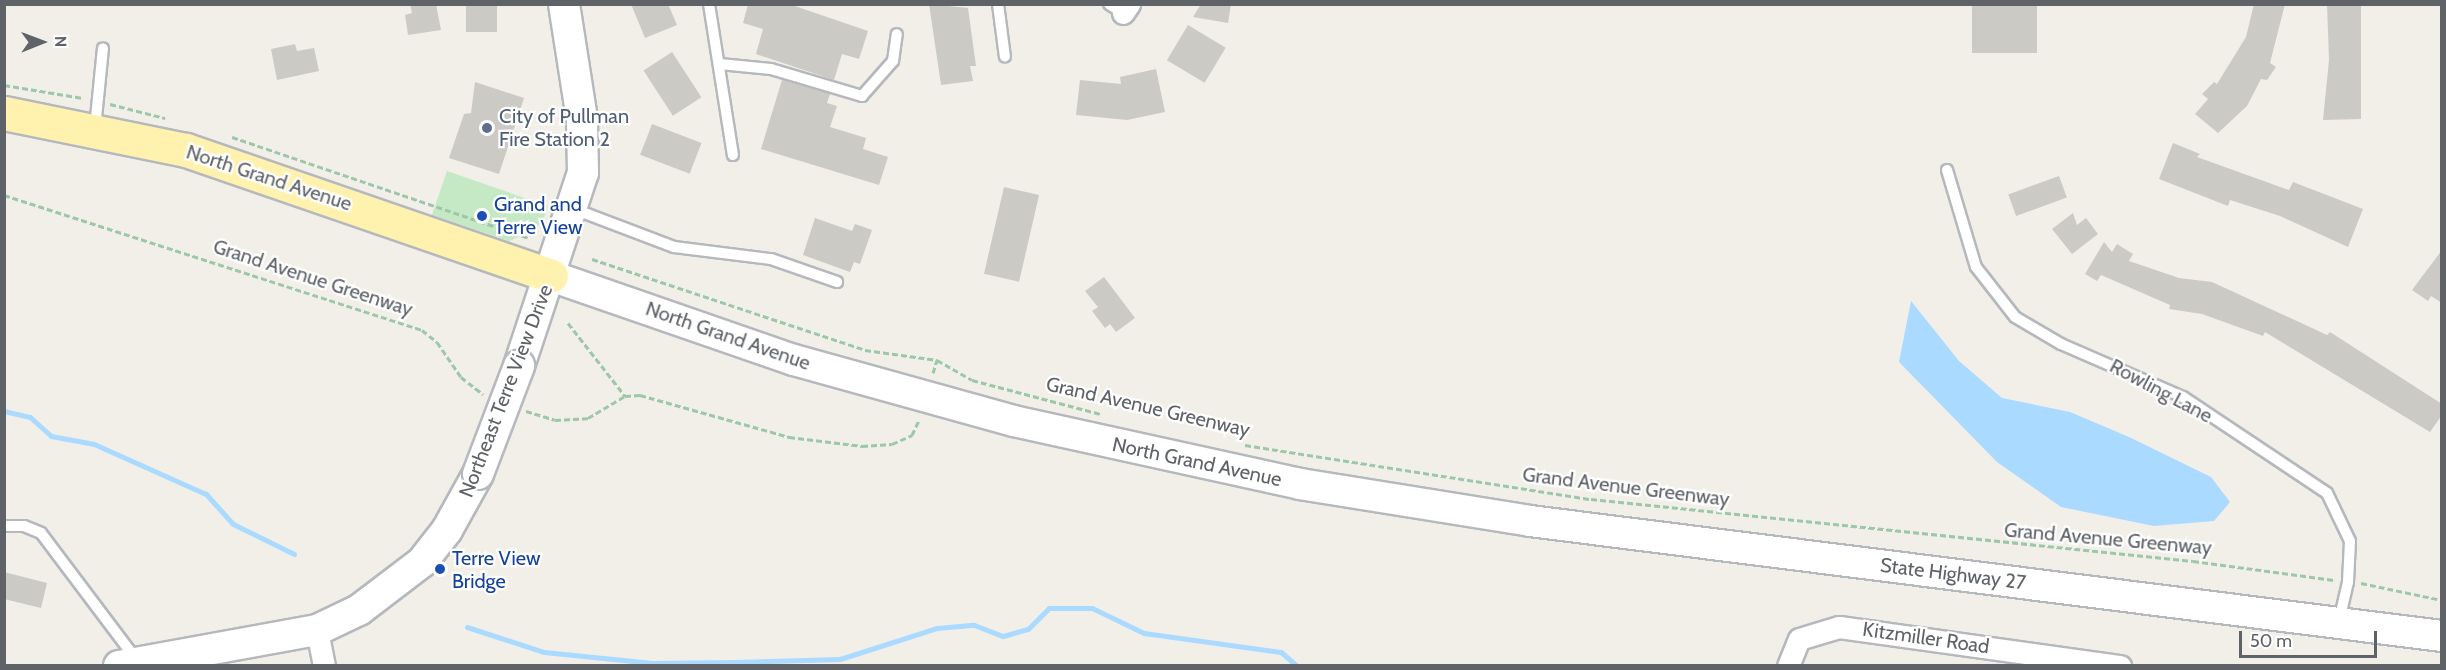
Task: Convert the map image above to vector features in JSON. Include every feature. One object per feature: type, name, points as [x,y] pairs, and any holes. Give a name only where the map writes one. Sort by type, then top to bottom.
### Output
[{"type":"main road","name":"Northeast Terre View Drive","points":[[128,664],[317,630],[359,610],[422,562],[447,530],[478,474],[551,276],[583,173],[583,144],[564,4]]},
{"type":"main road","name":"North Grand Avenue","points":[[4,113],[95,128],[186,150],[321,193],[794,360],[1014,421],[1188,462],[1466,512]]},
{"type":"main road","name":"State Highway 27","points":[[1466,512],[2442,636]]},
{"type":"street","name":"Kitzmiller Road","points":[[1788,666],[1799,639],[1839,627],[2120,666]]},
{"type":"street","points":[[317,630],[324,666]]},
{"type":"lane","points":[[709,4],[733,155]]},
{"type":"lane","points":[[998,4],[1005,57]]},
{"type":"lane","points":[[720,64],[771,69],[862,96],[893,61],[897,34]]},
{"type":"lane","points":[[95,128],[104,48]]},
{"type":"lane","name":"Rowling Lane","points":[[1947,170],[1973,259],[1992,292],[2015,317],[2061,344],[2183,398],[2327,493],[2350,542],[2348,582],[2339,622]]},
{"type":"lane","points":[[573,209],[674,247],[771,259],[837,282]]},
{"type":"lane","points":[[4,526],[24,526],[47,540],[128,664]]},
{"type":"path","name":"Grand Avenue Greenway","points":[[4,195],[422,330],[475,391],[495,399]]},
{"type":"path","name":"Grand Avenue Greenway","points":[[592,259],[865,350],[937,360],[972,380],[1103,414]]},
{"type":"path","points":[[568,323],[625,396]]},
{"type":"path","points":[[514,406],[544,418],[568,420],[588,418],[625,396],[640,395],[789,437],[831,444],[892,444],[912,435],[922,416]]},
{"type":"path","name":"Grand Avenue Greenway","points":[[1235,443],[1419,476],[1591,499],[2193,561],[2324,579]]},
{"type":"path","points":[[2368,584],[2442,600]]},
{"type":"green space","points":[[447,171],[548,206],[544,218],[535,230],[509,241],[432,215]]},
{"type":"water","points":[[1911,301],[1959,361],[2002,398],[2070,412],[2129,437],[2211,477],[2230,502],[2214,521],[2154,526],[2061,507],[1997,462],[1899,362]]},
{"type":"building","points":[[410,4],[436,4],[441,30],[408,35],[405,15],[412,13]]},
{"type":"building","points":[[466,4],[497,4],[497,32],[466,32]]},
{"type":"building","points":[[631,4],[668,4],[677,25],[645,38]]},
{"type":"building","points":[[748,4],[789,4],[868,31],[859,59],[842,54],[834,80],[756,54],[763,29],[743,23]]},
{"type":"building","points":[[929,4],[968,8],[976,66],[970,66],[973,81],[941,85]]},
{"type":"building","points":[[1201,4],[1231,4],[1228,23],[1193,17]]},
{"type":"building","points":[[1972,4],[2037,4],[2037,53],[1972,53]]},
{"type":"building","points":[[2254,4],[2285,4],[2270,63],[2276,67],[2267,80],[2261,79],[2247,106],[2218,133],[2195,114],[2208,99],[2202,94],[2214,82],[2217,84],[2246,37]]},
{"type":"building","points":[[2327,4],[2361,4],[2361,119],[2323,120],[2329,60]]},
{"type":"building","points":[[1188,25],[1226,48],[1205,83],[1167,60]]},
{"type":"building","points":[[295,44],[297,51],[314,48],[319,71],[277,80],[271,49]]},
{"type":"building","points":[[672,52],[701,97],[673,116],[643,71]]},
{"type":"building","points":[[1156,69],[1165,112],[1127,120],[1076,115],[1080,80],[1121,84],[1120,77]]},
{"type":"building","points":[[782,80],[830,94],[827,103],[837,106],[830,127],[866,138],[863,149],[888,157],[879,185],[761,149]]},
{"type":"building","name":"City of Pullman Fire Station 2","points":[[475,82],[524,98],[499,174],[449,158],[464,114],[471,113]]},
{"type":"building","points":[[652,124],[701,143],[690,174],[640,155]]},
{"type":"building","points":[[2173,143],[2200,154],[2197,157],[2289,190],[2293,182],[2363,209],[2348,247],[2280,216],[2230,200],[2228,206],[2159,179]]},
{"type":"building","points":[[2059,176],[2067,198],[2016,216],[2008,194]]},
{"type":"building","points":[[1004,187],[1039,195],[1019,282],[984,274]]},
{"type":"building","points":[[2073,213],[2077,225],[2086,218],[2098,234],[2072,254],[2052,229]]},
{"type":"building","points":[[815,218],[852,231],[855,224],[872,230],[860,264],[854,262],[850,272],[803,255]]},
{"type":"building","points":[[2104,242],[2112,252],[2117,244],[2133,254],[2129,261],[2179,278],[2212,282],[2327,335],[2330,332],[2442,404],[2442,415],[2430,432],[2265,332],[2263,336],[2202,314],[2169,309],[2170,305],[2101,275],[2097,281],[2085,274]]},
{"type":"building","points":[[2442,250],[2442,303],[2431,296],[2428,301],[2412,290]]},
{"type":"building","points":[[1104,277],[1135,318],[1116,332],[1110,324],[1105,328],[1092,311],[1098,307],[1085,291]]},
{"type":"building","points":[[4,572],[47,583],[41,608],[4,599]]},
{"type":"waterway","points":[[4,411],[30,417],[51,436],[94,444],[206,494],[233,524],[294,554]]},
{"type":"waterway","points":[[467,627],[544,652],[652,663],[840,659],[937,628],[974,625],[1003,636],[1028,629],[1049,608],[1092,608],[1144,633],[1281,652],[1297,666]]},
{"type":"place","name":"City of Pullman Fire Station 2","points":[[487,128]]},
{"type":"place","name":"Grand and Terre View","points":[[482,216]]},
{"type":"place","name":"Terre View Bridge","points":[[440,569]]}]
